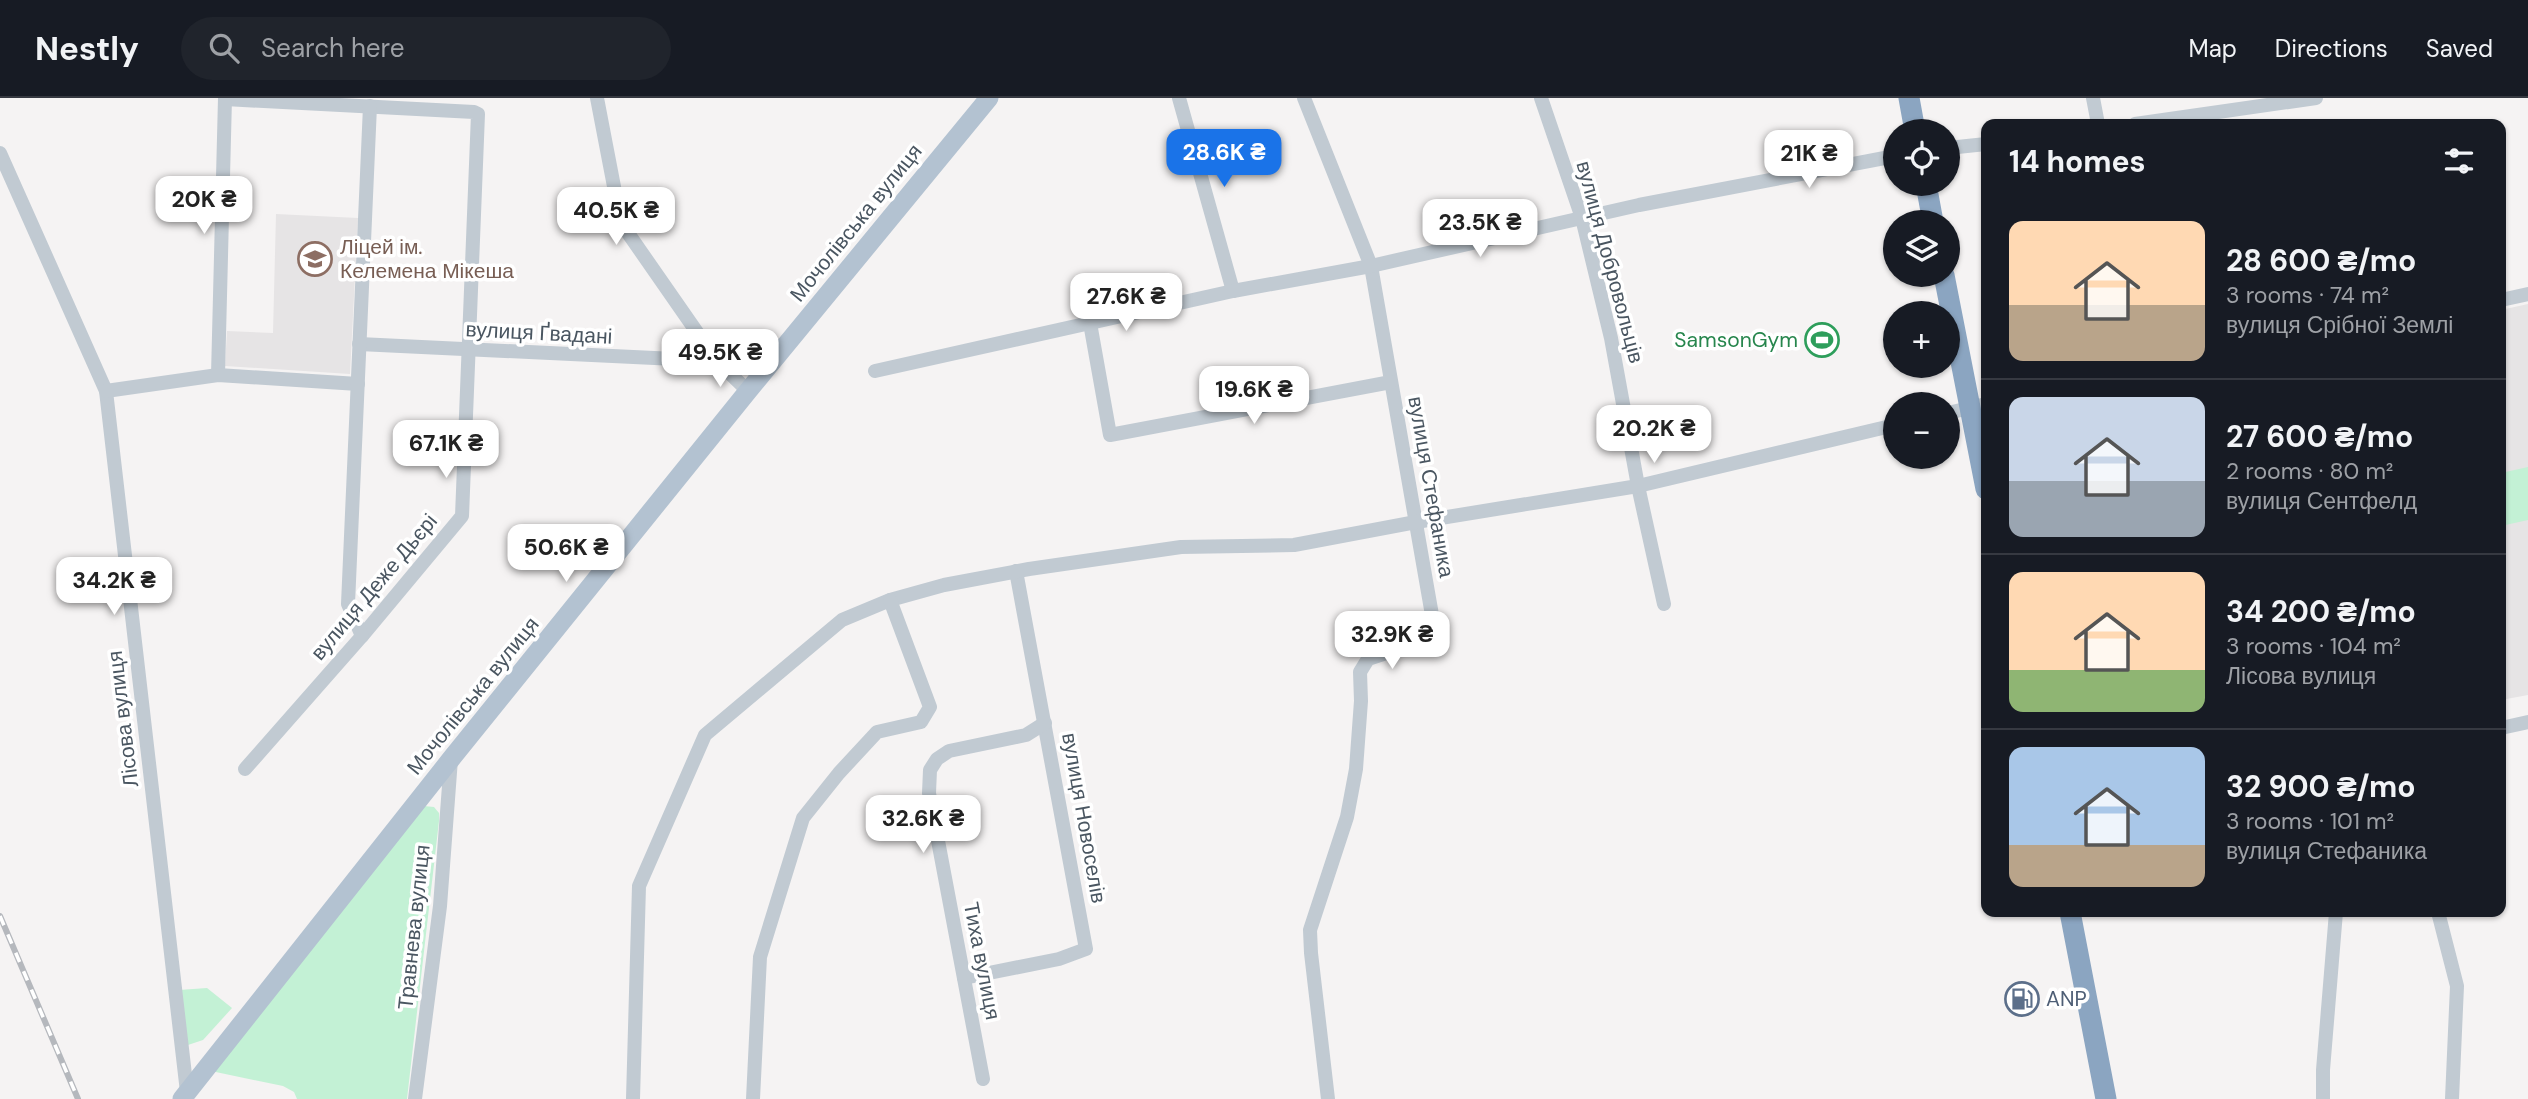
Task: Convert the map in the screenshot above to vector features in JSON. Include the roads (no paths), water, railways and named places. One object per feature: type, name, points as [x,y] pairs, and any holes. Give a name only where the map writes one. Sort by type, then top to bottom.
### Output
[{"type":"highway","points":[[1909,98],[1913,119]]},
{"type":"highway","points":[[1947,287],[1978,406],[1981,437]]},
{"type":"highway","points":[[2071,917],[2106,1099]]},
{"type":"main road","name":"Мочолівська вулиця","points":[[185,1095],[451,759],[989,98]]},
{"type":"street","points":[[597,98],[621,223],[717,361],[748,391]]},
{"type":"street","points":[[1179,98],[1233,291]]},
{"type":"street","name":"вулиця Стефаника","points":[[1304,98],[1371,266],[1432,615],[1431,625],[1424,636],[1410,645],[1368,659],[1360,671],[1361,701],[1356,769],[1347,817],[1310,930],[1328,1099]]},
{"type":"street","name":"вулиця Добровольців","points":[[1541,98],[1582,218],[1611,338],[1638,486],[1664,604]]},
{"type":"street","points":[[2093,98],[2097,119]]},
{"type":"street","points":[[2170,119],[2316,98]]},
{"type":"street","points":[[218,375],[225,99],[370,106],[348,604],[362,636]]},
{"type":"street","name":"вулиця Деже Дьєрі","points":[[245,769],[362,636],[461,516],[478,114],[370,106]]},
{"type":"street","points":[[1960,147],[1981,145]]},
{"type":"street","name":"Лісова вулиця","points":[[0,153],[106,391],[185,1095]]},
{"type":"street","points":[[875,371],[1233,291],[1371,266],[1717,189],[1883,158]]},
{"type":"street","points":[[2506,299],[2528,294]]},
{"type":"street","points":[[1090,323],[1110,435],[1391,382]]},
{"type":"street","name":"вулиця Ґвадані","points":[[359,344],[717,361]]},
{"type":"street","points":[[106,391],[218,375],[358,384]]},
{"type":"street","points":[[1960,410],[1978,406]]},
{"type":"street","points":[[633,1099],[639,886],[705,735],[842,620],[890,600],[944,585],[1016,571],[1181,547],[1294,545],[1638,486],[1883,428]]},
{"type":"street","name":"вулиця Новоселів","points":[[964,978],[1059,959],[1086,949],[1016,571]]},
{"type":"street","points":[[753,1099],[760,957],[803,818],[877,732],[921,722],[930,707],[890,600]]},
{"type":"street","points":[[2506,727],[2528,722]]},
{"type":"street","name":"Тиха вулиця","points":[[983,1079],[929,793],[930,771],[937,759],[949,751],[1026,735],[1045,723]]},
{"type":"street","name":"Травнева вулиця","points":[[415,1099],[440,906],[451,759]]},
{"type":"street","points":[[2323,1099],[2336,917]]},
{"type":"street","points":[[2439,917],[2457,986],[2452,1099]]},
{"type":"railway","points":[[0,916],[78,1099]]},
{"type":"place","name":"Ліцей ім. Келемена Мікеша","points":[[315,259]]},
{"type":"place","name":"SamsonGym","points":[[1822,340]]},
{"type":"place","name":"ANP","points":[[2022,999]]}]
